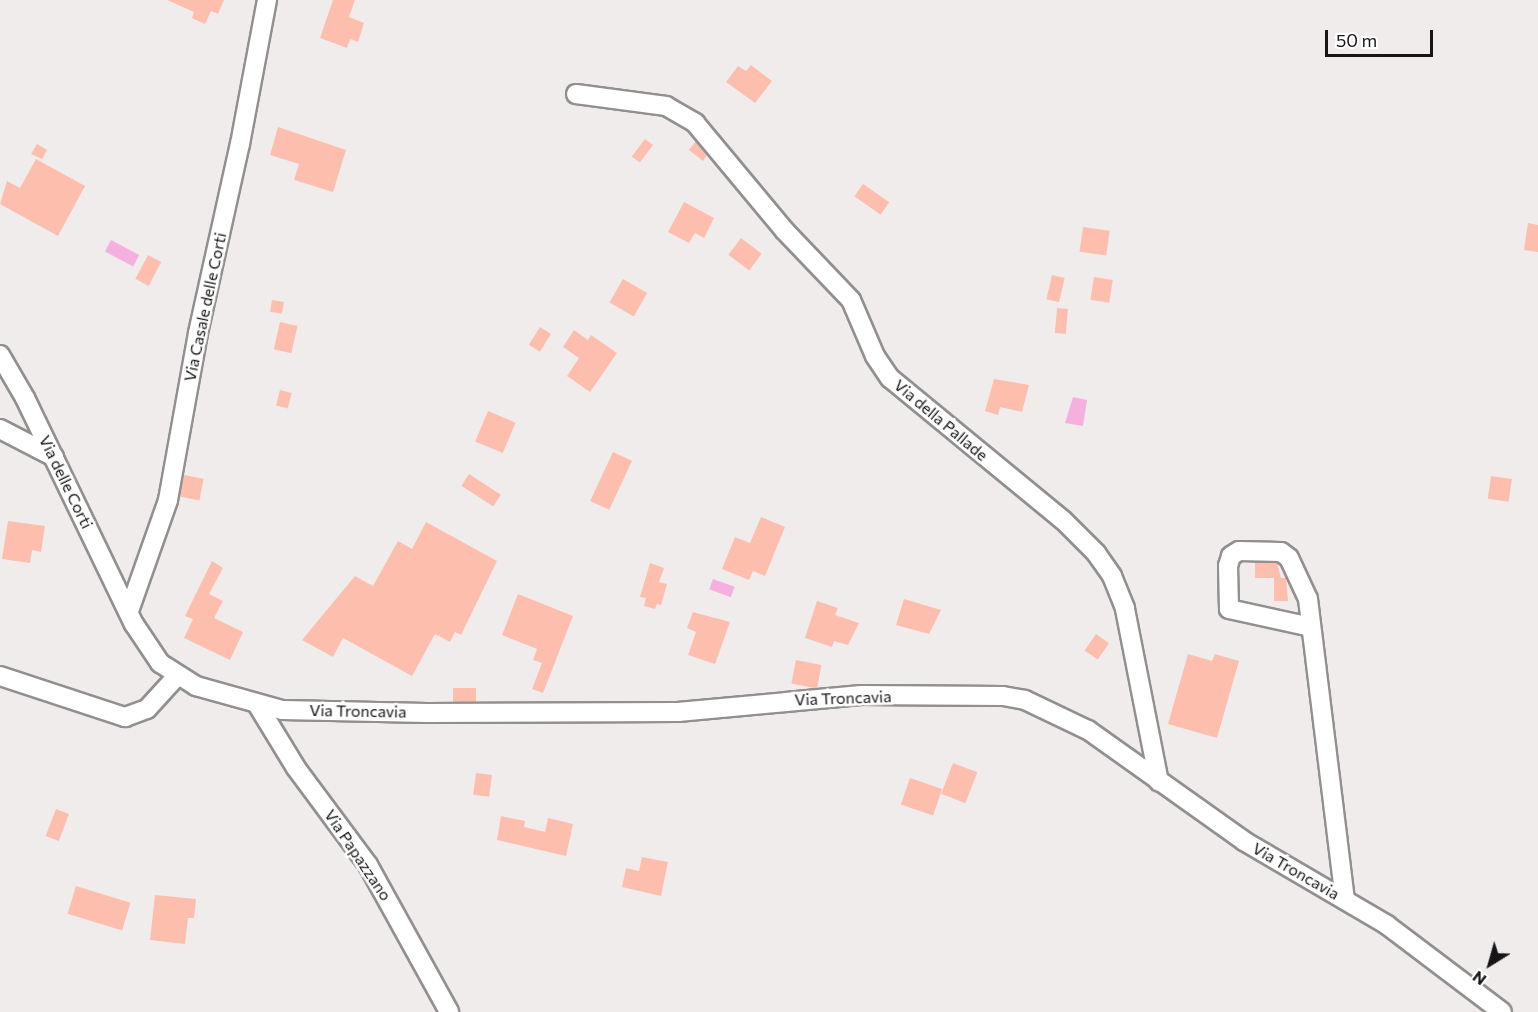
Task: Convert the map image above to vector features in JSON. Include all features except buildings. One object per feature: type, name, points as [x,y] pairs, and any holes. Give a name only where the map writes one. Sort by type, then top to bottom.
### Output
[{"type":"street","name":"Via Casale delle Corti","points":[[129,611],[168,500],[198,333],[240,144],[267,0]]},
{"type":"street","name":"Via della Pallade","points":[[576,94],[666,106],[695,123],[784,230],[851,300],[875,356],[890,378],[1063,520],[1096,553],[1112,576],[1123,604],[1159,782]]},
{"type":"street","name":"Via delle Corti","points":[[0,355],[54,457],[129,611]]},
{"type":"street","points":[[0,429],[54,457]]},
{"type":"street","points":[[1311,627],[1229,609],[1228,566],[1231,556],[1239,551],[1285,554],[1308,599],[1345,900]]},
{"type":"street","name":"Via Troncavia","points":[[129,611],[160,663],[177,676],[196,686],[282,710],[427,713],[708,711],[787,699],[861,696],[1003,696],[1043,707],[1088,730],[1254,848],[1418,945],[1502,1012]]},
{"type":"street","points":[[0,676],[125,717],[147,709],[177,676]]},
{"type":"street","name":"Via Papazzano","points":[[258,704],[296,768],[365,860],[449,1012]]},
{"type":"shaded area","points":[[111,240],[139,255],[133,267],[105,251]]},
{"type":"shaded area","points":[[1073,397],[1087,400],[1083,426],[1065,423]]},
{"type":"shaded area","points":[[713,579],[735,587],[731,597],[709,589]]}]
